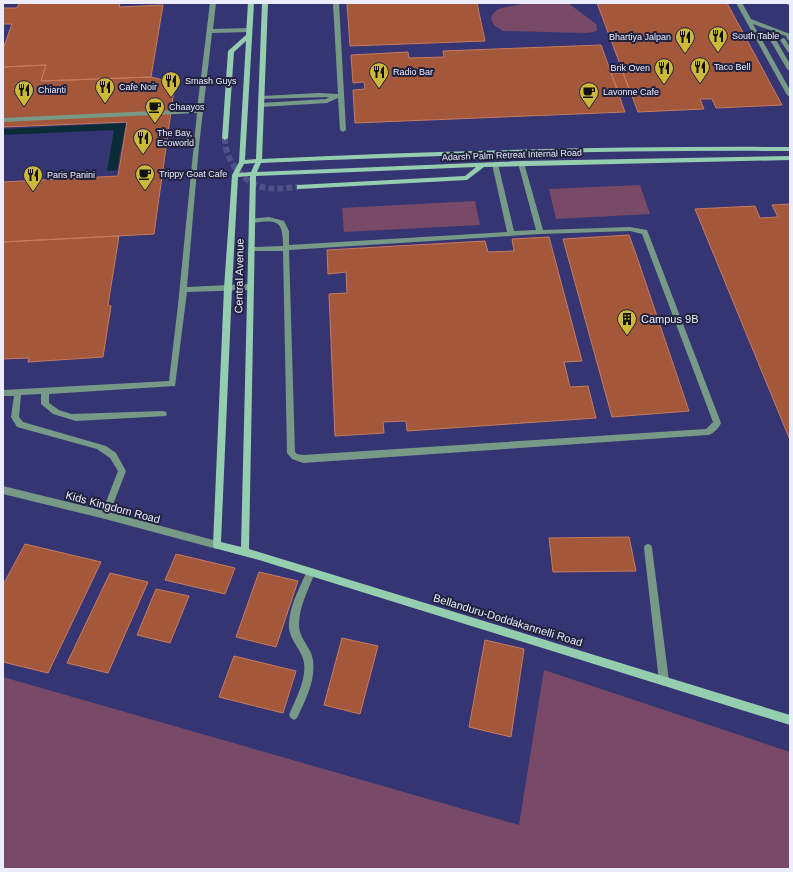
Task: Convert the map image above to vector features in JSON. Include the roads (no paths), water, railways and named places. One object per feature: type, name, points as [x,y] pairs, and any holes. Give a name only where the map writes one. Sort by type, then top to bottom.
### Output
[{"type":"street","points":[[3,393],[172,384],[183,290],[200,111],[213,3]]},
{"type":"street","name":"Central Avenue","points":[[217,546],[228,288],[235,175],[242,162],[251,3]]},
{"type":"street","name":"Central Avenue","points":[[245,552],[253,174],[259,161],[264,3]]},
{"type":"street","points":[[336,3],[338,97],[343,130]]},
{"type":"street","points":[[739,3],[788,85],[790,95]]},
{"type":"street","points":[[748,20],[788,35],[790,39]]},
{"type":"street","points":[[210,31],[249,33]]},
{"type":"street","points":[[225,138],[231,51],[249,33]]},
{"type":"street","points":[[773,40],[790,69]]},
{"type":"street","points":[[783,40],[790,51]]},
{"type":"street","points":[[261,102],[327,101],[338,97]]},
{"type":"street","points":[[3,120],[200,111]]},
{"type":"street","name":"Adarsh Palm Retreat Internal Road","points":[[242,162],[660,148],[790,148]]},
{"type":"street","points":[[506,152],[508,163]]},
{"type":"street","name":"Adarsh Palm Retreat Internal Road","points":[[235,175],[508,163],[790,158]]},
{"type":"street","points":[[521,163],[540,232]]},
{"type":"street","points":[[495,164],[511,234]]},
{"type":"street","points":[[299,186],[467,178],[482,165]]},
{"type":"street","points":[[251,249],[286,248],[540,232],[630,230],[645,232],[717,423],[708,432],[303,459],[295,457],[291,453],[286,248],[285,227],[281,223],[274,220],[252,221]]},
{"type":"street","points":[[183,290],[250,287]]},
{"type":"street","points":[[45,391],[46,404],[54,412],[76,418],[163,414]]},
{"type":"street","points":[[18,392],[15,417],[20,425],[98,446],[110,451],[116,459],[122,471],[105,515]]},
{"type":"street","name":"Kids Kingdom Road","points":[[3,490],[105,515],[217,546]]},
{"type":"street","name":"Bellanduru-Doddakannelli Road","points":[[217,546],[245,552],[311,572],[790,720]]},
{"type":"street","points":[[648,548],[664,681]]},
{"type":"street","points":[[294,715],[307,679],[308,659],[303,647],[296,637],[294,626],[295,611],[311,572]]},
{"type":"water","points":[[126,123],[117,170],[107,171],[114,130],[3,135],[3,129]]},
{"type":"tunnel","points":[[225,138],[225,146],[231,161],[241,175],[248,180],[267,188],[299,187]]},
{"type":"place","name":"South Table","points":[[718,53]]},
{"type":"place","name":"Bhartiya Jalpan","points":[[685,54]]},
{"type":"place","name":"Taco Bell","points":[[700,84]]},
{"type":"place","name":"Brik Oven","points":[[664,85]]},
{"type":"place","name":"Radio Bar","points":[[379,89]]},
{"type":"place","name":"Smash Guys","points":[[171,98]]},
{"type":"place","name":"Cafe Noir","points":[[105,104]]},
{"type":"place","name":"Chianti","points":[[24,107]]},
{"type":"place","name":"Lavonne Cafe","points":[[589,109]]},
{"type":"place","name":"Chaayos","points":[[155,124]]},
{"type":"place","name":"The Bay, Ecoworld","points":[[143,155]]},
{"type":"place","name":"Trippy Goat Cafe","points":[[145,191]]},
{"type":"place","name":"Paris Panini","points":[[33,192]]},
{"type":"place","name":"Campus 9B","points":[[627,336]]}]
